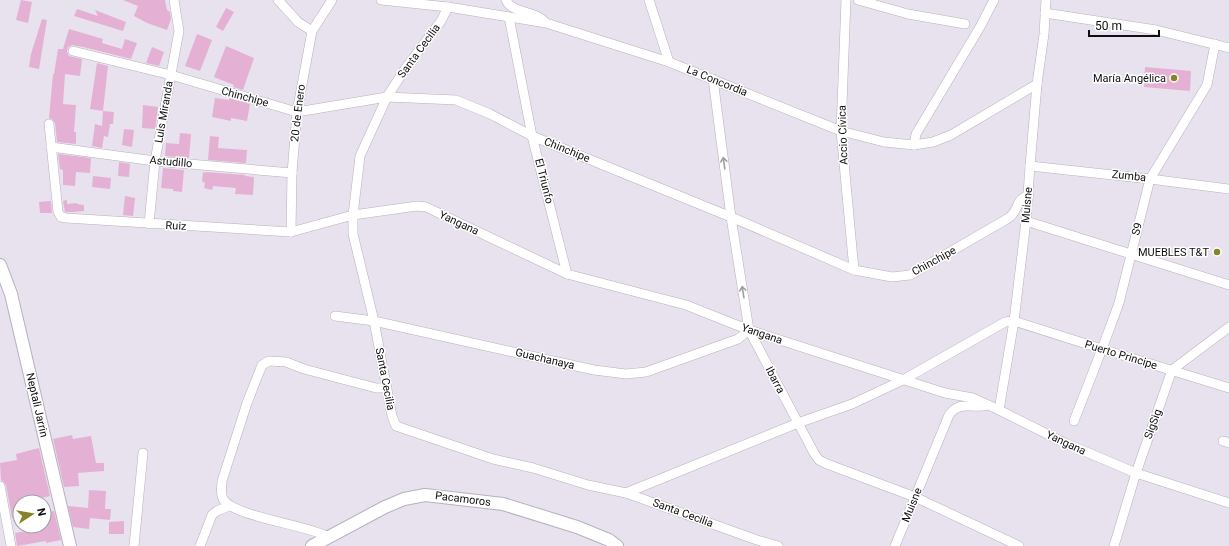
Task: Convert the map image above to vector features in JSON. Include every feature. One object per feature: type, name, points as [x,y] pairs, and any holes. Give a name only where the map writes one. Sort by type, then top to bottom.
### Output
[{"type":"street","name":"Luis Miranda","points":[[149,224],[155,161],[179,31],[174,0]]},
{"type":"street","points":[[278,0],[298,22],[312,31]]},
{"type":"street","name":"20 de Enero","points":[[291,232],[292,173],[297,112],[312,31],[332,0]]},
{"type":"street","name":"La Concordia","points":[[381,0],[448,7],[546,23],[669,62],[841,131],[884,142],[914,145],[933,142],[951,135],[1037,84]]},
{"type":"street","points":[[506,0],[508,5],[512,8],[533,14],[541,18],[546,23]]},
{"type":"street","points":[[649,0],[669,62]]},
{"type":"street","name":"Accio Cívica","points":[[846,0],[841,131],[854,270]]},
{"type":"street","points":[[858,0],[908,14],[965,24]]},
{"type":"street","points":[[914,145],[916,134],[980,27],[994,0]]},
{"type":"street","name":"Muisne","points":[[999,410],[1014,321],[1026,221],[1037,84],[1044,34],[1046,0]]},
{"type":"street","name":"Santa Cecilia","points":[[448,7],[441,21],[405,69],[387,97],[360,156],[352,215],[353,234],[374,321],[392,416],[396,426],[493,459],[626,493],[757,540],[778,546]]},
{"type":"street","points":[[1045,13],[1156,30],[1229,48]]},
{"type":"street","name":"El Triunfo","points":[[509,17],[532,136],[567,274]]},
{"type":"street","name":"S9","points":[[1074,421],[1119,303],[1150,178],[1207,85],[1215,44]]},
{"type":"street","name":"Chinchipe","points":[[73,51],[170,76],[297,112],[387,97],[456,100],[490,114],[532,136],[732,217],[854,270],[892,277],[910,275],[1012,216],[1020,199],[1023,196],[1028,196]]},
{"type":"street","name":"Ibarra","points":[[713,79],[749,330],[814,453],[820,460],[827,464],[915,497],[1019,546]]},
{"type":"street","points":[[49,124],[51,147]]},
{"type":"street","name":"Astudillo","points":[[51,147],[155,161],[292,173]]},
{"type":"street","name":"Ruiz","points":[[51,147],[58,212],[61,217],[149,224],[291,232]]},
{"type":"street","name":"Zumba","points":[[1030,166],[1150,178],[1229,189]]},
{"type":"street","name":"Yangana","points":[[291,232],[352,215],[417,206],[426,207],[567,274],[686,305],[749,330],[903,380],[945,393],[973,398],[1065,443],[1136,474],[1229,503]]},
{"type":"street","points":[[1026,221],[1229,285]]},
{"type":"street","name":"Neptali Jarrin","points":[[0,265],[11,294],[67,546]]},
{"type":"street","name":"Guachanaya","points":[[335,316],[374,321],[594,370],[626,374],[646,372],[738,339],[749,330]]},
{"type":"street","points":[[626,493],[798,423],[852,404],[903,380],[1005,322],[1014,321]]},
{"type":"street","name":"Puerto Principe","points":[[1014,321],[1229,388]]},
{"type":"street","points":[[1172,370],[1229,327]]},
{"type":"street","points":[[329,537],[321,532],[238,510],[223,500],[221,494],[222,481],[247,403],[262,365],[269,361],[286,362],[304,369],[376,388],[386,388]]},
{"type":"street","name":"SigSig","points":[[1114,546],[1136,474],[1172,370]]},
{"type":"street","name":"Muisne","points":[[895,546],[949,415],[954,408],[962,405],[977,407],[988,405]]},
{"type":"street","points":[[134,546],[143,453]]},
{"type":"street","points":[[0,486],[10,546]]},
{"type":"street","name":"Pacamoros","points":[[312,546],[398,501],[425,495],[503,504],[576,527],[609,540],[617,546]]},
{"type":"street","points":[[200,546],[212,515],[217,511],[230,506]]},
{"type":"building","points":[[21,0],[32,2],[28,23],[16,20]]},
{"type":"building","points":[[123,0],[165,0],[171,19],[167,30],[147,23],[134,16],[138,6]]},
{"type":"building","points":[[226,8],[234,12],[223,31],[216,27]]},
{"type":"building","points":[[77,9],[98,16],[95,10],[126,22],[123,31],[74,16]]},
{"type":"building","points":[[42,19],[47,20],[39,69],[29,67],[31,54]]},
{"type":"building","points":[[69,29],[103,39],[102,43],[122,49],[125,39],[137,43],[131,59],[83,47],[72,45],[68,47],[67,52],[69,56],[82,59],[80,76],[65,74],[63,104],[76,105],[74,132],[76,132],[76,144],[57,142],[55,123],[49,118],[53,74],[58,49],[63,49]]},
{"type":"building","points":[[197,34],[212,40],[200,71],[185,66]]},
{"type":"building","points":[[226,46],[254,58],[243,90],[233,87],[234,85],[214,77]]},
{"type":"building","points":[[152,47],[164,52],[159,66],[146,63]]},
{"type":"building","points":[[97,63],[108,66],[103,111],[90,109]]},
{"type":"building","points":[[1145,67],[1191,71],[1190,91],[1144,87]]},
{"type":"building","points":[[215,98],[229,100],[229,98],[250,104],[247,121],[231,118],[231,121],[212,117]]},
{"type":"building","points":[[143,105],[158,107],[155,129],[142,128]]},
{"type":"building","points":[[103,111],[114,112],[113,124],[110,124],[108,137],[104,136],[102,148],[92,146],[95,124],[102,126]]},
{"type":"building","points":[[124,129],[134,130],[132,147],[122,145]]},
{"type":"building","points":[[180,133],[191,134],[189,158],[165,156],[166,143],[179,144]]},
{"type":"building","points":[[210,136],[219,137],[218,148],[247,150],[246,163],[208,160]]},
{"type":"building","points":[[58,154],[91,158],[90,173],[76,172],[75,186],[63,185],[63,170],[60,169]]},
{"type":"building","points":[[119,162],[130,164],[129,177],[118,176]]},
{"type":"building","points":[[163,168],[184,170],[182,192],[173,191],[173,189],[161,188]]},
{"type":"building","points":[[203,172],[254,177],[253,195],[235,194],[236,188],[213,186],[212,190],[204,188],[205,183],[202,181]]},
{"type":"building","points":[[93,176],[111,178],[110,189],[92,187]]},
{"type":"building","points":[[125,196],[135,198],[133,216],[123,215]]},
{"type":"building","points":[[67,200],[67,204],[77,203],[84,205],[84,211],[65,212],[63,201]]},
{"type":"building","points":[[51,201],[52,213],[40,213],[39,202]]},
{"type":"building","points":[[72,435],[73,439],[91,436],[96,463],[104,463],[104,471],[78,473],[79,486],[64,487],[53,439]]},
{"type":"building","points":[[39,448],[50,494],[12,494],[12,518],[6,485],[1,480],[0,463],[17,460],[16,454]]},
{"type":"building","points":[[89,490],[106,491],[105,509],[111,509],[110,520],[90,518],[89,529],[73,527],[68,506],[88,508]]},
{"type":"building","points":[[52,511],[54,511],[61,540],[17,546],[15,534],[52,534]]},
{"type":"building","points":[[124,521],[124,534],[109,534],[109,522]]},
{"type":"place","name":"María Angélica","points":[[1174,78]]},
{"type":"place","name":"MUEBLES T&T","points":[[1217,252]]}]
